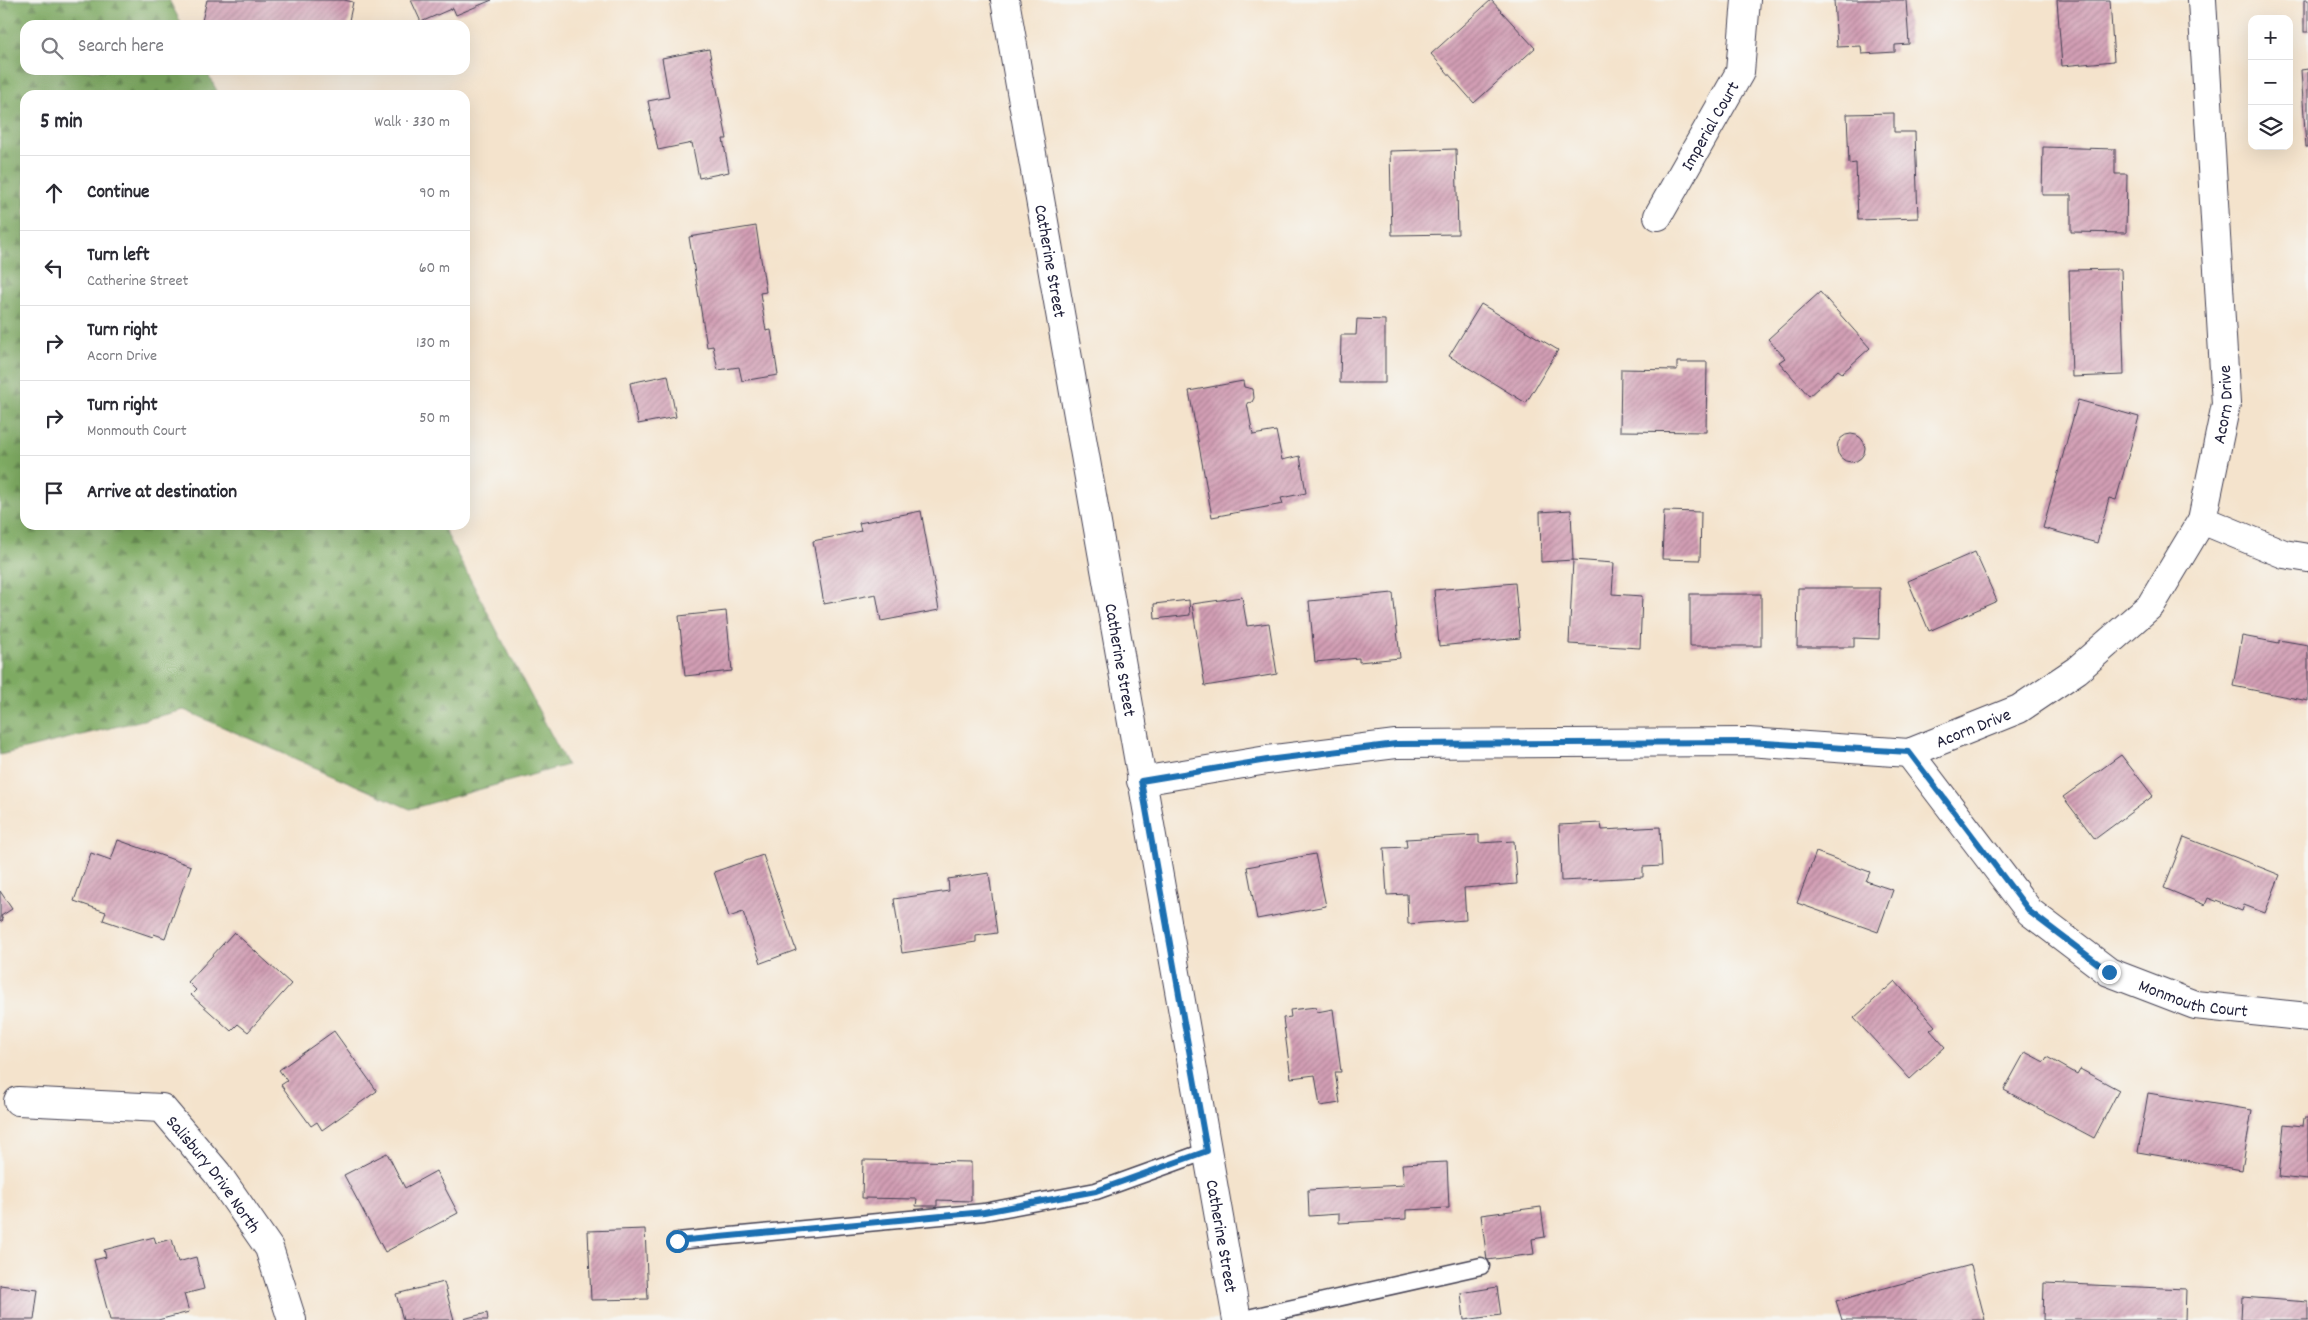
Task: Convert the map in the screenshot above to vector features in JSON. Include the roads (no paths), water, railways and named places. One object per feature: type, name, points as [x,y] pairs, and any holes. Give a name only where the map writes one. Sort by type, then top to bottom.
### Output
[{"type":"street","name":"Catherine Street","points":[[1005,0],[1141,781],[1238,1320]]},
{"type":"street","name":"Imperial Court","points":[[1658,216],[1740,72],[1746,0]]},
{"type":"street","name":"Acorn Drive","points":[[1141,781],[1267,760],[1396,744],[1748,742],[1909,752],[2018,709],[2076,670],[2151,605],[2202,520],[2226,404],[2202,0]]},
{"type":"street","points":[[2202,520],[2284,554],[2308,558]]},
{"type":"street","name":"Monmouth Court","points":[[1909,752],[2030,912],[2109,972],[2195,1005],[2308,1017]]},
{"type":"street","name":"Salisbury Drive North","points":[[18,1101],[162,1108],[217,1173],[268,1248],[292,1320]]},
{"type":"lane","points":[[677,1241],[984,1212],[1096,1191],[1207,1151]]},
{"type":"lane","points":[[1238,1320],[1481,1266]]}]
